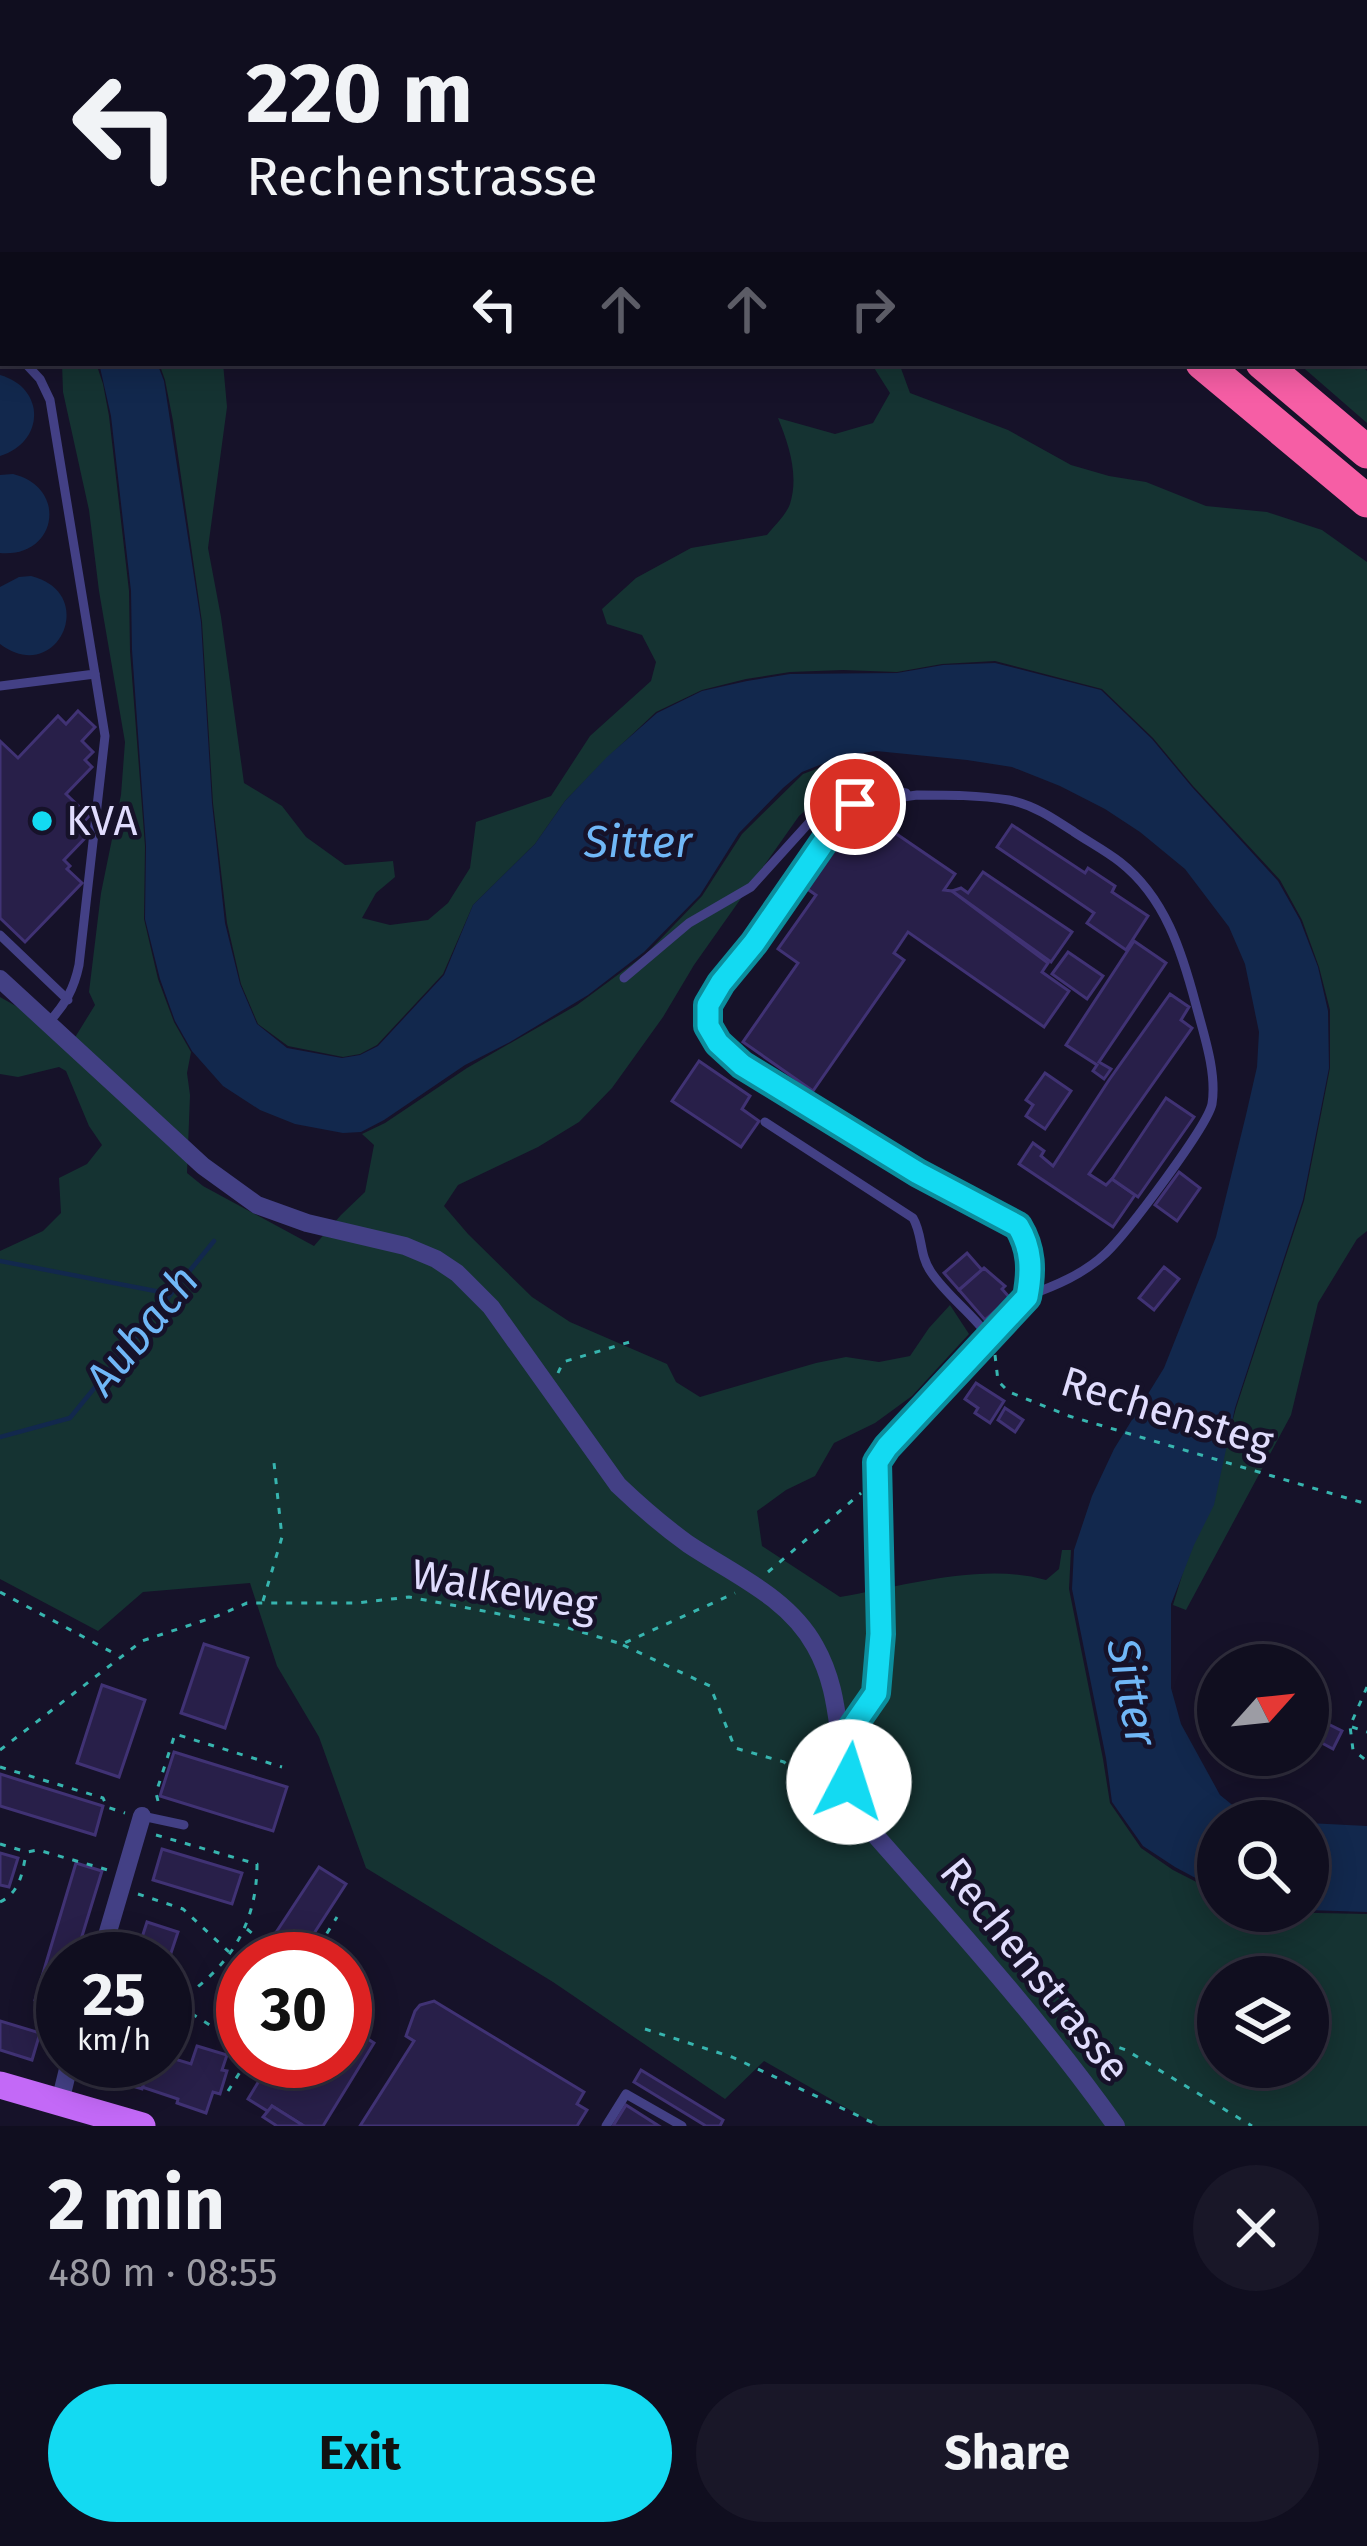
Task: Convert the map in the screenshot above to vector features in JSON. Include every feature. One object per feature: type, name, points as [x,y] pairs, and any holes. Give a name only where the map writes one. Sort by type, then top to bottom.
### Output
[{"type":"highway","points":[[1206,366],[1367,500]]},
{"type":"highway","points":[[1266,366],[1367,452]]},
{"type":"main road","points":[[0,2085],[142,2126]]},
{"type":"street","name":"Rechenstrasse","points":[[0,979],[203,1166],[257,1205],[307,1223],[405,1246],[457,1273],[491,1306],[618,1485],[687,1543],[778,1601],[796,1618],[827,1669],[854,1798],[876,1836],[1032,2015],[1116,2126]]},
{"type":"street","points":[[842,1742],[876,1693],[881,1634],[877,1462],[1027,1297]]},
{"type":"street","points":[[109,1932],[145,1824]]},
{"type":"street","points":[[60,2102],[63,2088]]},
{"type":"lane","points":[[28,366],[50,400],[105,736],[79,965],[68,1000],[48,1023]]},
{"type":"lane","points":[[0,686],[95,674]]},
{"type":"lane","points":[[624,978],[689,923],[751,887],[845,783],[1025,805],[1121,862],[1166,919],[1187,972],[1212,1080],[1211,1108],[1182,1156],[1106,1253],[1067,1280],[1027,1297]]},
{"type":"lane","points":[[917,795],[855,804],[839,820],[721,983],[708,1005],[708,1026],[718,1043],[742,1065],[918,1173],[1018,1226],[1028,1241],[1027,1297]]},
{"type":"lane","points":[[0,934],[68,1000]]},
{"type":"lane","points":[[765,1122],[913,1218],[920,1228],[928,1269],[988,1337]]},
{"type":"lane","points":[[145,1824],[184,1825]]},
{"type":"lane","points":[[606,2126],[626,2094],[682,2126]]},
{"type":"path","name":"Rechensteg","points":[[988,1337],[998,1381],[1009,1392],[1069,1416],[1367,1504]]},
{"type":"path","points":[[550,1390],[563,1362],[633,1341]]},
{"type":"path","points":[[262,1603],[282,1537],[274,1463]]},
{"type":"path","points":[[760,1579],[876,1480]]},
{"type":"path","name":"Walkeweg","points":[[0,1750],[142,1641],[247,1603],[357,1603],[409,1597],[558,1624],[622,1644],[742,1590]]},
{"type":"path","points":[[0,1592],[120,1658]]},
{"type":"path","points":[[622,1644],[710,1686],[736,1748],[784,1762],[811,1786],[837,1783]]},
{"type":"path","points":[[1367,1687],[1350,1726],[1353,1750],[1367,1761]]},
{"type":"path","points":[[1350,1726],[1367,1732]]},
{"type":"path","points":[[158,1801],[156,1793],[175,1734],[282,1766]]},
{"type":"path","points":[[0,1767],[103,1798],[107,1807],[145,1824],[257,1864],[253,1912],[243,1932]]},
{"type":"path","points":[[0,1844],[115,1872]]},
{"type":"path","points":[[0,1902],[20,1885],[27,1852]]},
{"type":"path","points":[[130,1892],[183,1910],[216,1940]]},
{"type":"path","points":[[327,1932],[337,1917]]},
{"type":"path","points":[[245,1928],[250,1932]]},
{"type":"path","points":[[192,1992],[216,1968]]},
{"type":"path","points":[[1032,2015],[1126,2050],[1252,2126]]},
{"type":"path","points":[[645,2029],[732,2057],[880,2126]]},
{"type":"green space","points":[[62,366],[97,366],[109,416],[129,591],[145,846],[144,919],[158,979],[191,1052],[187,1173],[314,1246],[365,1192],[374,1145],[362,1134],[577,1005],[646,954],[702,896],[742,834],[803,774],[843,759],[877,756],[844,776],[799,816],[612,1088],[579,1122],[458,1185],[444,1206],[532,1297],[570,1322],[667,1364],[676,1382],[700,1397],[846,1357],[879,1362],[910,1356],[950,1305],[969,1334],[912,1396],[875,1423],[834,1443],[815,1476],[757,1511],[762,1546],[840,1597],[970,1575],[1046,1580],[1059,1569],[1062,1550],[1071,1550],[1069,1589],[1110,1803],[1141,1848],[1197,1882],[1197,1932],[1329,1932],[1329,1913],[1367,1914],[1367,2126],[878,2126],[764,2061],[725,2099],[553,1982],[366,1868],[319,1737],[277,1666],[250,1583],[143,1592],[98,1631],[0,1579],[0,1251],[43,1231],[61,1213],[59,1178],[87,1164],[102,1145],[66,1071],[59,1067],[18,1077],[0,1074],[0,997],[74,1039],[95,1005],[89,992],[125,742]]},
{"type":"green space","points":[[160,366],[223,366],[227,407],[208,548],[244,783],[282,806],[306,837],[345,865],[393,861],[395,877],[376,893],[362,918],[390,925],[428,920],[448,903],[470,868],[476,822],[551,796],[590,736],[651,681],[656,662],[642,635],[607,624],[602,609],[636,578],[691,548],[767,535],[786,512],[793,493],[792,460],[778,418],[835,434],[873,423],[890,393],[873,366],[900,366],[910,393],[1008,430],[1071,465],[1146,482],[1206,506],[1267,512],[1322,530],[1367,562],[1367,1231],[1357,1239],[1318,1303],[1291,1415],[1186,1610],[1173,1605],[1304,1201],[1330,1068],[1330,1010],[1319,967],[1302,920],[1280,880],[1153,738],[1102,689],[995,661],[897,672],[790,672],[746,679],[702,690],[656,712],[607,758],[565,801],[535,844],[473,905],[443,974],[377,1045],[343,1057],[288,1046],[258,1024],[241,984],[227,923],[213,803],[202,622]]},
{"type":"green space","points":[[1301,366],[1362,366],[1367,371],[1367,423]]},
{"type":"water","name":"Sitter","points":[[100,366],[158,366],[164,381],[201,622],[225,923],[240,984],[257,1024],[287,1048],[342,1058],[378,1046],[444,975],[473,905],[535,844],[565,801],[607,757],[657,713],[702,691],[747,681],[790,674],[897,673],[995,663],[1101,690],[1152,739],[1278,881],[1318,967],[1328,1011],[1329,1068],[1303,1200],[1235,1408],[1214,1505],[1171,1604],[1171,1688],[1181,1724],[1197,1753],[1197,1776],[1210,1776],[1226,1800],[1197,1800],[1197,1879],[1143,1846],[1112,1802],[1072,1589],[1074,1550],[1092,1496],[1114,1449],[1164,1368],[1216,1237],[1257,1067],[1259,1032],[1245,964],[1229,927],[1185,869],[1105,809],[1012,767],[876,751],[842,756],[802,772],[783,788],[739,833],[700,895],[644,952],[588,995],[465,1065],[361,1132],[295,1124],[260,1110],[223,1086],[192,1051],[160,979],[145,919],[146,846],[131,591],[111,416]]},
{"type":"water","points":[[0,375],[26,391],[34,415],[25,439],[0,456]]},
{"type":"water","points":[[13,474],[43,493],[49,521],[34,545],[0,553],[0,475]]},
{"type":"water","points":[[31,576],[52,586],[67,616],[53,646],[39,654],[21,654],[0,644],[0,587]]},
{"type":"water","points":[[1329,1824],[1367,1826],[1367,1912],[1329,1911]]},
{"type":"building","name":"KVA","points":[[78,711],[95,727],[82,741],[93,752],[85,760],[92,767],[66,794],[89,816],[79,827],[88,835],[64,860],[82,883],[25,942],[0,918],[0,741],[18,758],[58,716],[66,724]]},
{"type":"building","points":[[860,809],[955,874],[944,890],[952,891],[1048,963],[1042,972],[1069,991],[1044,1027],[908,932],[894,953],[904,960],[813,1091],[743,1042],[798,963],[778,949],[816,895],[806,888]]},
{"type":"building","points":[[1012,825],[1085,873],[1088,868],[1115,886],[1112,892],[1148,916],[1126,950],[1087,923],[1094,913],[997,847]]},
{"type":"building","points":[[983,872],[1072,932],[1051,962],[952,891],[961,888],[968,893]]},
{"type":"building","points":[[1134,941],[1166,963],[1099,1062],[1111,1069],[1104,1079],[1093,1071],[1097,1065],[1066,1045]]},
{"type":"building","points":[[1068,952],[1103,976],[1087,999],[1052,974]]},
{"type":"building","points":[[1170,994],[1189,1007],[1181,1020],[1192,1028],[1089,1174],[1106,1185],[1112,1179],[1135,1195],[1113,1227],[1019,1164],[1033,1143],[1053,1166]]},
{"type":"building","points":[[699,1061],[750,1096],[742,1109],[759,1121],[741,1147],[672,1101]]},
{"type":"building","points":[[1045,1073],[1071,1091],[1045,1129],[1026,1116],[1033,1105],[1026,1100]]},
{"type":"building","points":[[1166,1098],[1194,1117],[1138,1197],[1112,1179]]},
{"type":"building","points":[[1179,1172],[1200,1188],[1177,1221],[1155,1205]]},
{"type":"building","points":[[967,1253],[982,1270],[959,1290],[944,1273]]},
{"type":"building","points":[[1164,1267],[1179,1279],[1154,1310],[1139,1298]]},
{"type":"building","points":[[984,1268],[1005,1286],[1002,1289],[1010,1298],[985,1320],[959,1290]]},
{"type":"building","points":[[976,1383],[1004,1401],[990,1423],[965,1399]]},
{"type":"building","points":[[1005,1408],[1023,1420],[1015,1432],[998,1420]]},
{"type":"building","points":[[204,1644],[248,1658],[225,1728],[181,1713]]},
{"type":"building","points":[[102,1685],[145,1700],[119,1777],[77,1763]]},
{"type":"building","points":[[1329,1724],[1342,1731],[1333,1749],[1329,1747]]},
{"type":"building","points":[[174,1752],[287,1787],[273,1831],[160,1796]]},
{"type":"building","points":[[0,1774],[103,1806],[95,1835],[0,1806]]},
{"type":"building","points":[[162,1849],[242,1873],[232,1904],[153,1880]]},
{"type":"building","points":[[0,1853],[18,1858],[9,1887],[0,1885]]},
{"type":"building","points":[[76,1863],[102,1871],[83,1932],[55,1932]]},
{"type":"building","points":[[319,1867],[346,1884],[315,1932],[276,1932]]},
{"type":"building","points":[[147,1922],[178,1932],[144,1932]]},
{"type":"building","points":[[434,2001],[584,2092],[577,2104],[587,2110],[577,2126],[360,2126],[414,2041],[406,2036],[415,2011]]},
{"type":"building","points":[[0,2021],[36,2032],[32,2060],[0,2050]]},
{"type":"building","points":[[197,2046],[216,2052],[216,2088],[222,2088],[220,2094],[213,2092],[206,2113],[145,2088],[192,2088]]},
{"type":"building","points":[[641,2070],[723,2120],[720,2126],[706,2126],[634,2082]]},
{"type":"building","points":[[255,2088],[346,2088],[323,2126],[304,2126],[272,2106],[269,2112],[248,2099]]},
{"type":"building","points":[[626,2105],[659,2126],[613,2126]]},
{"type":"building","points":[[272,2106],[304,2126],[277,2126],[263,2117]]},
{"type":"waterway","name":"Aubach","points":[[0,1437],[70,1418],[214,1241]]},
{"type":"waterway","points":[[0,1261],[171,1294]]},
{"type":"place","name":"KVA","points":[[42,821]]},
{"type":"route","points":[[849,1782],[842,1742],[876,1693],[881,1634],[877,1462],[1027,1297],[1031,1274],[1028,1241],[1018,1226],[918,1173],[742,1065],[718,1043],[708,1026],[708,1005],[721,983],[855,804]]}]
